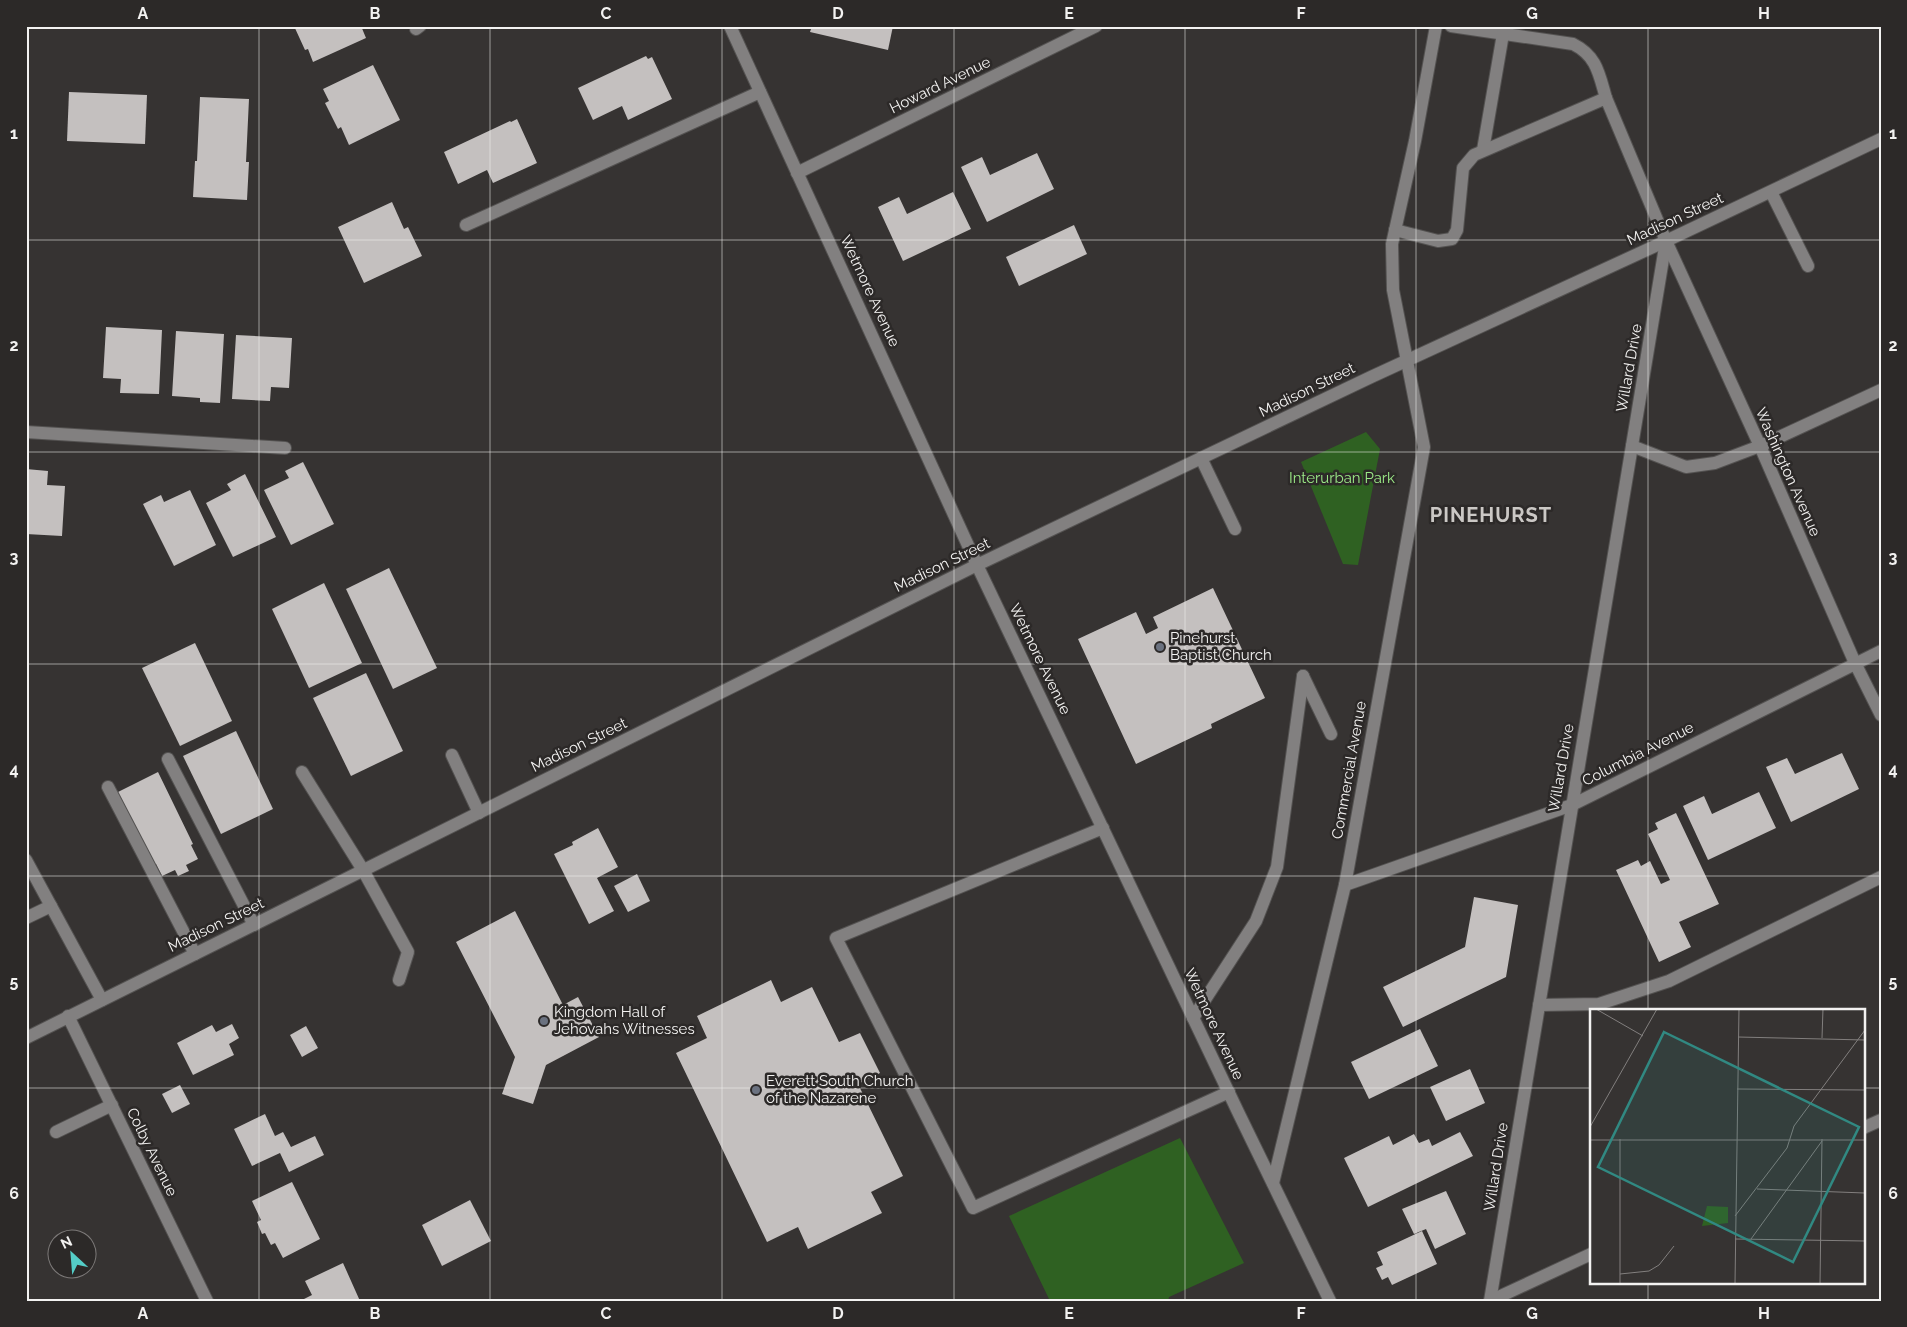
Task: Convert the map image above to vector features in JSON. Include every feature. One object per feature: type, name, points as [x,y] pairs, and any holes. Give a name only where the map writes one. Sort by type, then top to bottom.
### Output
[{"type":"street","name":"Wetmore Avenue","points":[[730,26],[977,565],[1228,1092],[1330,1301]]},
{"type":"street","name":"Howard Avenue","points":[[797,173],[1096,26]]},
{"type":"street","name":"Commercial Avenue","points":[[1273,1183],[1345,885],[1424,447],[1393,290],[1392,244],[1415,141],[1436,26]]},
{"type":"street","points":[[1451,26],[1503,34],[1483,150]]},
{"type":"street","name":"Washington Avenue","points":[[1503,34],[1573,44],[1585,50],[1597,69],[1606,98],[1666,241],[1760,446],[1855,663],[1881,716]]},
{"type":"street","points":[[466,225],[760,92]]},
{"type":"street","points":[[1395,230],[1438,241],[1452,239],[1457,230],[1463,168],[1474,155],[1606,98]]},
{"type":"street","name":"Madison Street","points":[[26,1038],[977,565],[1407,360],[1666,241],[1881,139]]},
{"type":"street","points":[[1771,192],[1808,266]]},
{"type":"street","name":"Willard Drive","points":[[1490,1301],[1666,241]]},
{"type":"street","points":[[1632,446],[1686,467],[1715,463],[1760,446],[1881,390]]},
{"type":"street","points":[[26,432],[285,448]]},
{"type":"street","points":[[1201,458],[1235,529]]},
{"type":"street","name":"Columbia Avenue","points":[[1345,885],[1572,805],[1881,651]]},
{"type":"street","points":[[1193,1018],[1256,921],[1277,867],[1303,676],[1331,734]]},
{"type":"street","points":[[452,755],[479,813]]},
{"type":"street","points":[[168,759],[254,925]]},
{"type":"street","points":[[302,772],[363,870],[408,952],[399,980]]},
{"type":"street","points":[[108,787],[194,954]]},
{"type":"street","points":[[1103,828],[836,938],[973,1208],[1228,1092]]},
{"type":"street","points":[[26,860],[102,1000]]},
{"type":"street","points":[[1539,1005],[1599,1004],[1669,981],[1881,878]]},
{"type":"street","points":[[26,918],[51,906]]},
{"type":"street","name":"Colby Avenue","points":[[68,1016],[207,1301]]},
{"type":"street","points":[[56,1132],[112,1105]]},
{"type":"street","points":[[1864,1128],[1881,1120]]},
{"type":"street","points":[[1490,1301],[1590,1254]]},
{"type":"green space","name":"Interurban Park","points":[[1366,432],[1380,449],[1358,565],[1343,564],[1301,462]]},
{"type":"green space","points":[[1180,1138],[1244,1263],[1169,1297],[1168,1301],[1050,1301],[1009,1216]]},
{"type":"building","points":[[294,26],[361,26],[366,38],[313,62],[308,49],[305,50]]},
{"type":"building","points":[[812,26],[893,26],[888,50],[810,32]]},
{"type":"building","points":[[646,56],[648,59],[652,57],[672,99],[628,120],[622,106],[593,120],[578,88]]},
{"type":"building","points":[[373,65],[400,120],[349,145],[341,127],[338,129],[325,103],[329,101],[323,89]]},
{"type":"building","points":[[69,92],[147,95],[145,144],[67,141]]},
{"type":"building","points":[[200,97],[249,99],[246,162],[249,162],[247,200],[193,197]]},
{"type":"building","points":[[517,119],[537,163],[493,183],[487,170],[458,184],[444,152]]},
{"type":"building","points":[[1037,153],[1054,189],[987,222],[961,167],[982,157],[990,175]]},
{"type":"building","points":[[953,192],[971,229],[903,261],[878,207],[899,197],[907,214]]},
{"type":"building","points":[[392,202],[404,229],[408,227],[422,256],[364,283],[338,227]]},
{"type":"building","points":[[1074,225],[1087,254],[1019,286],[1006,257]]},
{"type":"building","points":[[106,327],[162,330],[159,394],[120,393],[121,379],[103,378]]},
{"type":"building","points":[[176,331],[224,334],[220,403],[200,402],[200,398],[172,396]]},
{"type":"building","points":[[236,335],[292,338],[289,388],[271,387],[270,401],[232,399]]},
{"type":"building","points":[[303,462],[334,524],[291,545],[264,490],[289,478],[285,471]]},
{"type":"building","points":[[26,469],[48,471],[47,485],[65,486],[62,536],[26,534]]},
{"type":"building","points":[[245,474],[276,537],[233,557],[206,503],[231,490],[227,484]]},
{"type":"building","points":[[190,490],[216,545],[174,566],[143,504],[161,495],[164,502]]},
{"type":"building","points":[[389,568],[437,668],[393,689],[346,589]]},
{"type":"building","points":[[324,583],[362,663],[309,688],[272,609]]},
{"type":"building","points":[[1213,588],[1265,698],[1211,724],[1212,728],[1136,764],[1078,639],[1136,612],[1146,634],[1158,628],[1153,617]]},
{"type":"building","points":[[195,643],[232,721],[180,746],[142,668]]},
{"type":"building","points":[[366,673],[403,751],[351,776],[313,698]]},
{"type":"building","points":[[236,731],[273,809],[221,834],[183,756]]},
{"type":"building","points":[[1842,753],[1859,789],[1791,822],[1766,767],[1787,758],[1795,774]]},
{"type":"building","points":[[158,772],[193,844],[191,845],[198,859],[186,865],[189,871],[178,876],[175,870],[162,876],[156,864],[152,866],[116,793]]},
{"type":"building","points":[[1759,792],[1776,828],[1708,860],[1683,806],[1704,796],[1712,814]]},
{"type":"building","points":[[1676,813],[1719,904],[1679,922],[1691,947],[1659,962],[1616,870],[1638,860],[1641,866],[1650,861],[1661,884],[1670,880],[1648,834],[1658,829],[1655,823]]},
{"type":"building","points":[[598,828],[618,867],[597,878],[614,911],[589,924],[554,854],[573,845],[572,842]]},
{"type":"building","points":[[637,874],[650,901],[628,912],[614,886]]},
{"type":"building","points":[[1474,897],[1518,905],[1506,977],[1403,1027],[1383,987],[1465,947]]},
{"type":"building","name":"Kingdom Hall of Jehovahs Witnesses","points":[[515,911],[563,1005],[578,997],[599,1037],[546,1065],[533,1104],[502,1094],[515,1057],[456,942]]},
{"type":"building","points":[[771,980],[781,1002],[812,987],[839,1042],[860,1033],[880,1073],[858,1084],[903,1176],[871,1192],[882,1213],[808,1249],[798,1227],[767,1242],[676,1053],[707,1038],[697,1016]]},
{"type":"building","points":[[232,1024],[239,1038],[229,1044],[234,1055],[193,1075],[177,1043],[212,1025],[216,1032]]},
{"type":"building","points":[[306,1026],[318,1048],[302,1057],[290,1035]]},
{"type":"building","points":[[1420,1029],[1438,1066],[1369,1099],[1351,1062]]},
{"type":"building","points":[[1470,1069],[1485,1103],[1446,1121],[1430,1087]]},
{"type":"building","points":[[180,1085],[190,1104],[172,1113],[162,1094]]},
{"type":"building","points":[[265,1114],[275,1136],[283,1132],[291,1147],[315,1136],[324,1155],[289,1172],[280,1153],[252,1166],[234,1129]]},
{"type":"building","points":[[1460,1132],[1473,1156],[1368,1207],[1344,1158],[1389,1136],[1393,1145],[1414,1134],[1419,1143],[1429,1139],[1432,1146]]},
{"type":"building","points":[[292,1182],[320,1239],[283,1258],[275,1243],[271,1245],[265,1233],[262,1234],[257,1222],[261,1220],[252,1201]]},
{"type":"building","points":[[1446,1191],[1466,1234],[1435,1249],[1426,1229],[1414,1234],[1402,1209]]},
{"type":"building","points":[[470,1200],[491,1241],[442,1266],[422,1225]]},
{"type":"building","points":[[1422,1231],[1437,1264],[1392,1285],[1388,1277],[1382,1280],[1376,1268],[1383,1265],[1377,1252]]},
{"type":"building","points":[[343,1263],[360,1301],[305,1301],[304,1299],[312,1295],[305,1281]]},
{"type":"place","name":"Pinehurst Baptist Church","points":[[1160,647]]},
{"type":"place","name":"Kingdom Hall of Jehovahs Witnesses","points":[[544,1021]]},
{"type":"place","name":"Everett South Church of the Nazarene","points":[[756,1090]]},
{"type":"district","name":"PINEHURST","points":[[1491,515]]}]
